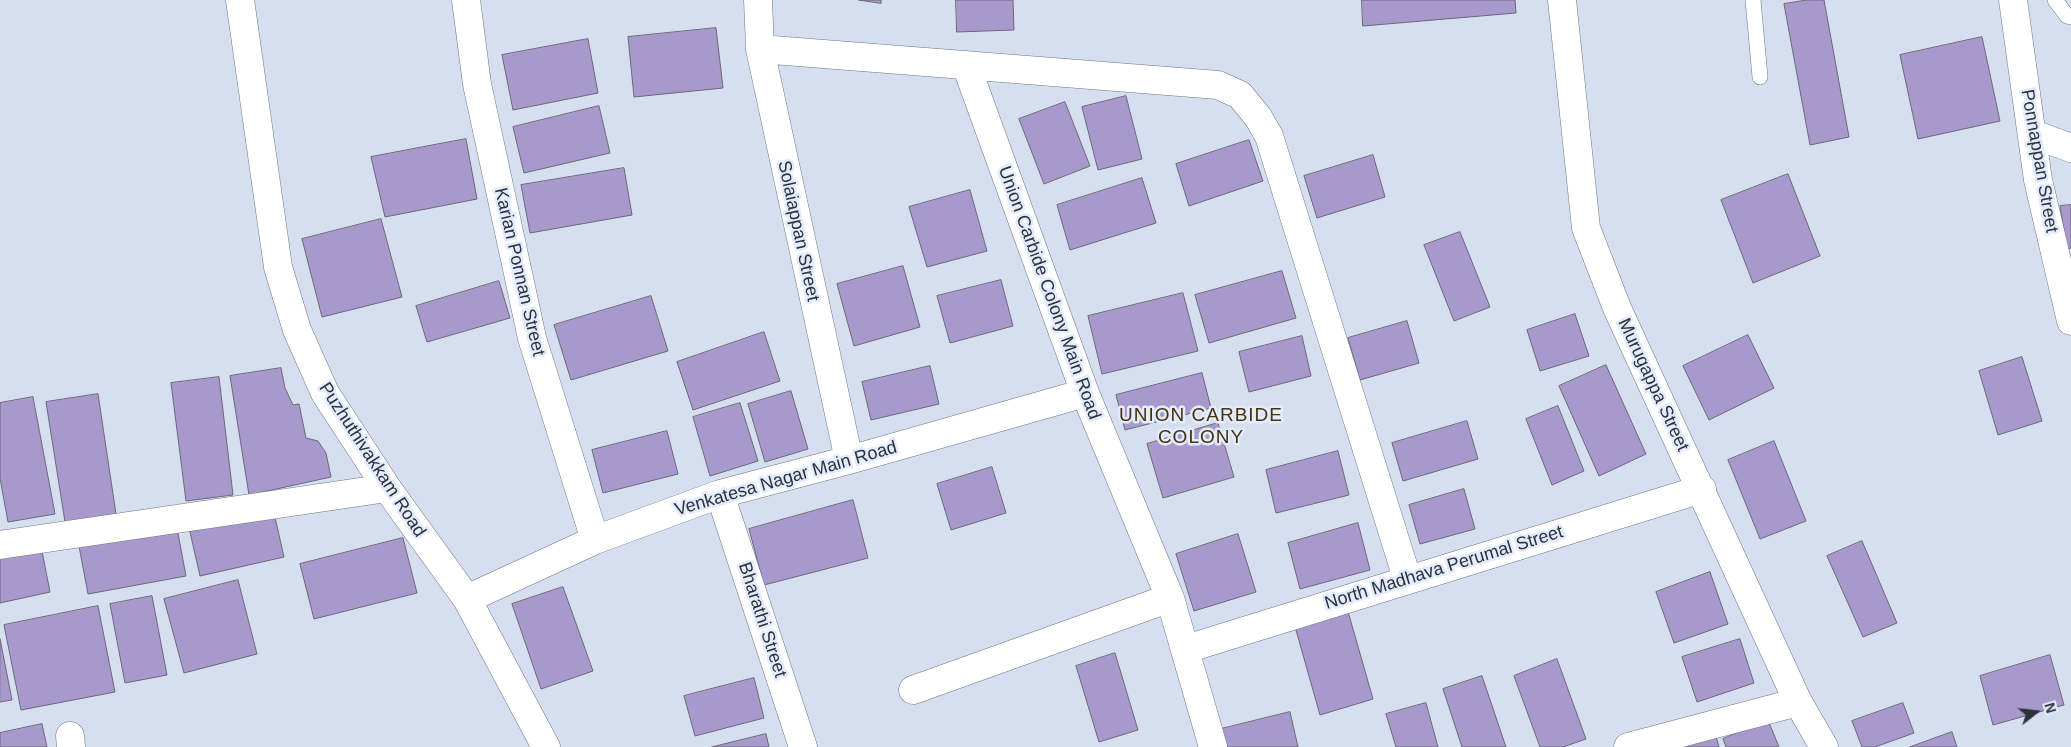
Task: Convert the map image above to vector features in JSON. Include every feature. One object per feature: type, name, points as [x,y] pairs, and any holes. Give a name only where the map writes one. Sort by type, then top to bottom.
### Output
[{"type":"street","name":"Puzhuthivakkam Road","points":[[240,0],[278,267],[298,330],[325,392],[387,488],[467,599],[546,747]]},
{"type":"street","name":"Karian Ponnan Street","points":[[466,0],[477,84],[532,338],[595,540]]},
{"type":"street","name":"Solaiappan Street","points":[[758,0],[760,49],[848,460]]},
{"type":"street","name":"Murugappa Street","points":[[1562,0],[1586,228],[1617,308],[1702,489],[1798,702],[1824,747]]},
{"type":"street","name":"Ponnappan Street","points":[[2013,0],[2038,180],[2071,321]]},
{"type":"street","points":[[760,49],[1218,85],[1240,95],[1258,117],[1269,136],[1407,578]]},
{"type":"street","name":"Union Carbide Colony Main Road","points":[[966,65],[1085,393],[1170,598],[1213,747]]},
{"type":"street","points":[[2033,134],[2071,148]]},
{"type":"street","name":"Venkatesa Nagar Main Road","points":[[467,599],[595,540],[720,494],[1085,393]]},
{"type":"street","points":[[0,545],[387,488]]},
{"type":"street","name":"North Madhava Perumal Street","points":[[1186,649],[1407,578],[1702,489]]},
{"type":"street","name":"Bharathi Street","points":[[720,494],[803,747]]},
{"type":"street","points":[[913,690],[1170,598]]},
{"type":"street","points":[[1628,747],[1798,702]]},
{"type":"lane","points":[[1753,0],[1760,77]]},
{"type":"lane","points":[[2055,0],[2071,17]]},
{"type":"building","points":[[859,0],[881,0],[881,3]]},
{"type":"building","points":[[956,0],[1013,0],[1014,30],[957,32]]},
{"type":"building","points":[[1362,0],[1515,0],[1516,13],[1363,26]]},
{"type":"building","points":[[1807,0],[1824,0],[1849,137],[1810,145],[1784,4]]},
{"type":"building","points":[[716,28],[723,88],[634,97],[628,37]]},
{"type":"building","points":[[1982,37],[2000,121],[1918,139],[1900,55]]},
{"type":"building","points":[[588,39],[598,93],[513,110],[502,55]]},
{"type":"building","points":[[1126,96],[1142,159],[1098,170],[1082,107]]},
{"type":"building","points":[[1065,102],[1090,166],[1044,184],[1019,119]]},
{"type":"building","points":[[599,106],[610,153],[524,173],[513,127]]},
{"type":"building","points":[[466,139],[477,199],[385,217],[371,157]]},
{"type":"building","points":[[1249,140],[1263,181],[1189,206],[1176,164]]},
{"type":"building","points":[[1373,155],[1385,197],[1317,218],[1304,176]]},
{"type":"building","points":[[624,168],[632,215],[530,233],[521,185]]},
{"type":"building","points":[[1788,174],[1820,256],[1753,283],[1721,200]]},
{"type":"building","points":[[1142,178],[1156,223],[1070,250],[1057,205]]},
{"type":"building","points":[[970,190],[987,251],[927,267],[909,207]]},
{"type":"building","points":[[2071,205],[2071,248],[2067,249],[2060,206]]},
{"type":"building","points":[[381,219],[402,297],[322,317],[302,239]]},
{"type":"building","points":[[1460,232],[1490,307],[1454,321],[1424,245]]},
{"type":"building","points":[[903,266],[920,327],[854,346],[837,284]]},
{"type":"building","points":[[1282,271],[1296,318],[1209,343],[1195,295]]},
{"type":"building","points":[[1001,280],[1013,326],[950,343],[937,296]]},
{"type":"building","points":[[499,281],[510,318],[427,342],[416,306]]},
{"type":"building","points":[[1183,293],[1198,351],[1102,374],[1088,316]]},
{"type":"building","points":[[651,296],[668,351],[571,380],[554,325]]},
{"type":"building","points":[[1575,314],[1589,356],[1540,371],[1527,330]]},
{"type":"building","points":[[1407,321],[1419,363],[1360,380],[1348,338]]},
{"type":"building","points":[[764,332],[780,381],[693,410],[677,362]]},
{"type":"building","points":[[1748,335],[1774,388],[1709,420],[1683,366]]},
{"type":"building","points":[[1302,336],[1311,376],[1249,392],[1239,352]]},
{"type":"building","points":[[2022,357],[2042,421],[1998,435],[1979,371]]},
{"type":"building","points":[[1606,365],[1646,454],[1599,476],[1559,386]]},
{"type":"building","points":[[930,366],[939,404],[871,420],[862,382]]},
{"type":"building","points":[[281,368],[285,388],[293,405],[299,404],[306,438],[318,441],[326,453],[331,477],[249,495],[230,376]]},
{"type":"building","points":[[1202,373],[1211,408],[1125,430],[1116,395]]},
{"type":"building","points":[[219,377],[233,495],[186,501],[171,383]]},
{"type":"building","points":[[791,391],[808,449],[765,462],[748,404]]},
{"type":"building","points":[[98,394],[116,514],[65,522],[46,402]]},
{"type":"building","points":[[33,397],[55,514],[8,522],[0,478],[0,403]]},
{"type":"building","points":[[740,403],[758,461],[710,476],[693,417]]},
{"type":"building","points":[[1558,406],[1584,471],[1552,485],[1526,419]]},
{"type":"building","points":[[1467,421],[1478,459],[1403,481],[1392,443]]},
{"type":"building","points":[[1218,423],[1234,477],[1163,498],[1147,444]]},
{"type":"building","points":[[667,431],[678,474],[603,493],[592,450]]},
{"type":"building","points":[[1774,441],[1806,521],[1760,539],[1728,460]]},
{"type":"building","points":[[1338,451],[1349,495],[1276,513],[1266,470]]},
{"type":"building","points":[[992,467],[1006,513],[951,530],[937,484]]},
{"type":"building","points":[[1464,489],[1475,529],[1420,544],[1409,505]]},
{"type":"building","points":[[853,500],[868,558],[764,585],[749,529]]},
{"type":"building","points":[[274,513],[284,557],[200,576],[190,532]]},
{"type":"building","points":[[176,523],[186,576],[88,594],[78,541]]},
{"type":"building","points":[[1358,523],[1370,570],[1300,589],[1288,543]]},
{"type":"building","points":[[1238,534],[1256,592],[1194,611],[1176,554]]},
{"type":"building","points":[[403,538],[417,593],[314,619],[300,564]]},
{"type":"building","points":[[1862,541],[1897,623],[1863,637],[1827,556]]},
{"type":"building","points":[[42,551],[50,592],[0,603],[0,559]]},
{"type":"building","points":[[1710,572],[1728,624],[1674,643],[1656,592]]},
{"type":"building","points":[[238,580],[257,654],[184,673],[164,599]]},
{"type":"building","points":[[563,587],[593,671],[541,689],[512,604]]},
{"type":"building","points":[[152,596],[167,675],[125,683],[110,604]]},
{"type":"building","points":[[98,606],[115,692],[21,710],[4,625]]},
{"type":"building","points":[[1347,608],[1373,699],[1320,715],[1294,623]]},
{"type":"building","points":[[0,639],[12,700],[0,702]]},
{"type":"building","points":[[1740,639],[1754,683],[1697,702],[1682,657]]},
{"type":"building","points":[[1115,653],[1138,730],[1099,742],[1076,666]]},
{"type":"building","points":[[2050,655],[2064,705],[1993,725],[1980,676]]},
{"type":"building","points":[[1557,659],[1586,739],[1563,747],[1540,747],[1514,676]]},
{"type":"building","points":[[1482,676],[1506,747],[1462,747],[1443,689]]},
{"type":"building","points":[[754,678],[764,718],[695,736],[684,696]]},
{"type":"building","points":[[1426,703],[1438,747],[1396,747],[1386,714]]},
{"type":"building","points":[[1903,703],[1914,733],[1875,747],[1862,747],[1852,721]]},
{"type":"building","points":[[1290,712],[1298,747],[1226,747],[1221,729]]},
{"type":"building","points":[[1768,720],[1779,747],[1726,747],[1723,739]]},
{"type":"building","points":[[42,724],[47,747],[0,747],[0,733]]},
{"type":"building","points":[[1952,732],[1957,747],[1910,747]]},
{"type":"building","points":[[1715,733],[1719,747],[1671,747]]},
{"type":"building","points":[[766,734],[769,747],[712,747]]},
{"type":"district","name":"UNION CARBIDE COLONY","points":[[1201,427]]}]
